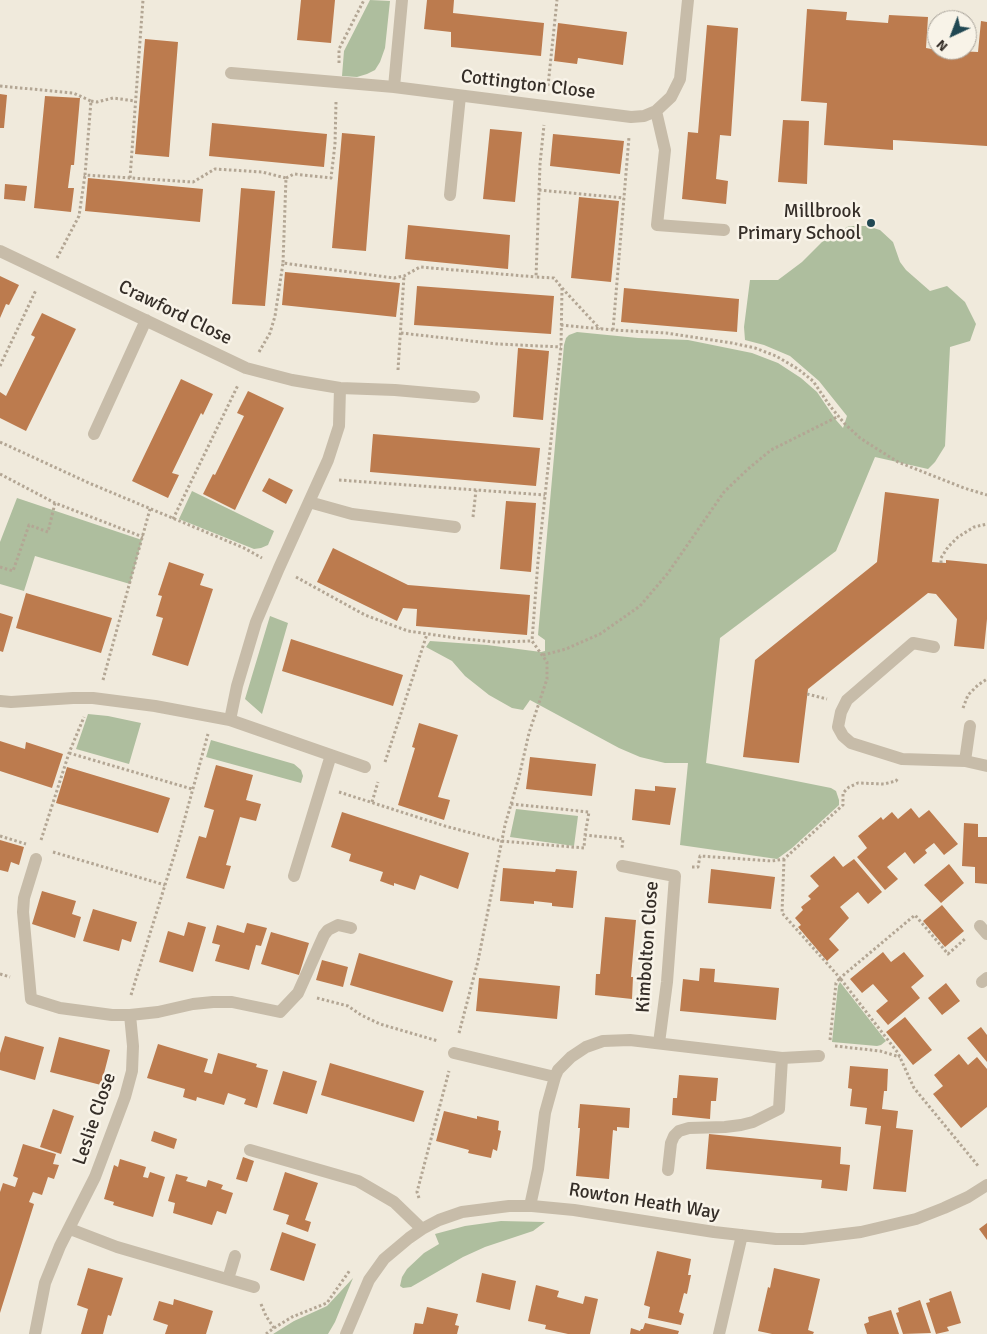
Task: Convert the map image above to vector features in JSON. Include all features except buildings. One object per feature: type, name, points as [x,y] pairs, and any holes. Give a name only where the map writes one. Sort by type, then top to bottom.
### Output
[{"type":"street","points":[[394,87],[402,0]]},
{"type":"street","points":[[688,0],[680,80],[671,97],[656,111],[665,150],[657,225],[724,230]]},
{"type":"street","name":"Cottington Close","points":[[231,73],[394,87],[631,117],[644,116],[656,111]]},
{"type":"street","points":[[450,195],[460,96]]},
{"type":"street","name":"Crawford Close","points":[[0,251],[246,368],[292,380],[340,388],[396,390],[474,397]]},
{"type":"street","points":[[94,434],[146,320]]},
{"type":"street","points":[[230,720],[237,686],[256,622],[320,478],[339,426],[340,388]]},
{"type":"street","points":[[309,502],[352,514],[455,527]]},
{"type":"street","points":[[934,647],[913,643],[846,700],[838,727],[843,736],[851,743],[902,759],[965,761],[987,766]]},
{"type":"street","points":[[0,701],[93,698],[155,706],[230,720],[365,767]]},
{"type":"street","points":[[965,761],[970,726]]},
{"type":"street","points":[[294,876],[331,755]]},
{"type":"street","points":[[37,854],[24,898],[23,912],[31,999],[60,1008],[130,1015],[158,1012],[193,1004],[232,1002],[280,1012],[298,993],[328,930],[338,925],[351,928]]},
{"type":"street","name":"Kimbolton Close","points":[[622,866],[675,876],[667,982],[659,1043]]},
{"type":"street","name":"Leslie Close","points":[[35,1334],[45,1282],[60,1246],[95,1177],[125,1097],[132,1071],[133,1046],[130,1015]]},
{"type":"street","name":"Kimbolton Close","points":[[530,1206],[538,1169],[544,1113],[555,1077],[558,1070],[571,1057],[586,1046],[604,1041],[630,1040],[782,1058],[819,1056]]},
{"type":"street","points":[[454,1050],[555,1077]]},
{"type":"street","points":[[668,1170],[671,1143],[679,1131],[689,1128],[725,1128],[741,1125],[753,1122],[780,1109],[782,1058]]},
{"type":"street","points":[[250,1150],[358,1181],[394,1202],[424,1228]]},
{"type":"street","name":"Rowton Heath Way","points":[[346,1334],[369,1280],[384,1259],[424,1228],[439,1220],[462,1212],[509,1206],[530,1206],[574,1210],[742,1235],[776,1239],[803,1239],[861,1232],[906,1221],[944,1208],[968,1197],[987,1185]]},
{"type":"street","points":[[70,1229],[117,1247],[254,1287]]},
{"type":"street","points":[[719,1334],[742,1235]]},
{"type":"street","points":[[228,1279],[235,1256]]},
{"type":"path","points":[[130,178],[143,0]]},
{"type":"path","points":[[85,175],[194,182],[215,169],[262,172],[286,178],[294,174],[331,178],[336,144],[335,121],[339,49],[364,0]]},
{"type":"path","points":[[536,277],[539,190],[556,0]]},
{"type":"path","points":[[0,86],[72,92],[97,102],[113,98],[135,101]]},
{"type":"path","points":[[0,366],[45,271],[56,259],[79,216],[92,100]]},
{"type":"path","points":[[613,330],[631,117]]},
{"type":"path","points":[[173,519],[246,368],[270,333],[278,303],[283,263],[286,178]]},
{"type":"path","points":[[539,190],[624,198]]},
{"type":"path","points":[[283,263],[394,278],[404,276],[420,267],[554,278],[600,329]]},
{"type":"path","points":[[396,390],[404,276]]},
{"type":"path","points":[[424,1228],[417,1192],[478,961],[501,841],[529,733],[547,679],[547,662],[532,641],[538,561],[561,346],[562,288]]},
{"type":"path","points":[[561,325],[666,333],[732,343],[755,348],[776,356],[798,369],[813,381],[838,416],[860,438],[898,462],[987,495]]},
{"type":"path","points":[[401,333],[498,344],[561,346]]},
{"type":"path","points":[[543,655],[566,649],[600,634],[640,606],[668,573],[724,492],[770,450],[838,416]]},
{"type":"path","points":[[0,474],[55,503],[143,537]]},
{"type":"path","points":[[320,478],[545,495]]},
{"type":"path","points":[[0,567],[13,571],[29,525],[48,532],[55,503]]},
{"type":"path","points":[[37,854],[69,753],[93,698],[103,681],[150,510]]},
{"type":"path","points":[[941,563],[941,558],[948,547],[958,537],[974,527],[987,524]]},
{"type":"path","points":[[383,767],[427,634]]},
{"type":"path","points":[[970,726],[962,711],[964,702],[974,689],[987,679]]},
{"type":"path","points":[[130,1015],[132,993],[178,843],[213,717]]},
{"type":"path","points":[[69,753],[192,789]]},
{"type":"path","points":[[675,876],[675,867],[698,867],[700,856],[772,861],[784,859],[843,805],[842,793],[849,787],[858,783],[884,784],[896,782],[901,774],[902,759]]},
{"type":"path","points":[[372,802],[380,776]]},
{"type":"path","points":[[322,786],[445,826],[501,841],[584,848],[588,812],[511,804]]},
{"type":"path","points":[[585,835],[623,839],[622,866]]},
{"type":"path","points":[[0,836],[31,846]]},
{"type":"path","points":[[48,851],[165,885]]},
{"type":"path","points":[[784,859],[782,913],[840,978],[901,1058],[914,1088],[981,1169]]},
{"type":"path","points":[[901,1058],[880,1051],[830,1046],[836,983],[915,915],[948,954],[984,930]]},
{"type":"path","points":[[298,993],[348,1006],[380,1024],[454,1050]]},
{"type":"path","points":[[266,1334],[292,1317],[327,1303],[354,1264],[384,1259]]},
{"type":"path","points":[[254,1287],[266,1316],[274,1328]]},
{"type":"green space","points":[[370,0],[390,1],[385,48],[380,62],[375,70],[367,74],[357,77],[342,76],[344,51]]},
{"type":"green space","points":[[849,226],[867,226],[880,230],[893,242],[900,262],[906,270],[930,291],[947,286],[965,302],[976,324],[970,341],[950,347],[945,446],[928,469],[875,457],[836,551],[720,638],[706,763],[831,788],[836,791],[839,805],[792,848],[777,859],[680,845],[688,763],[665,763],[640,757],[619,748],[530,700],[523,710],[512,708],[489,695],[465,676],[452,661],[426,647],[430,641],[545,651],[545,640],[538,635],[564,345],[569,335],[577,332],[638,338],[688,340],[752,353],[778,363],[801,378],[817,392],[843,428],[847,416],[819,381],[790,356],[764,345],[745,340],[744,327],[750,280],[778,280],[802,262],[823,241]]},
{"type":"green space","points":[[192,491],[274,531],[268,545],[254,549],[179,519]]},
{"type":"green space","points":[[17,498],[142,540],[130,584],[35,556],[24,591],[0,584],[0,542]]},
{"type":"green space","points":[[270,616],[288,623],[262,714],[245,699]]},
{"type":"green space","points":[[88,714],[141,723],[129,764],[76,749]]},
{"type":"green space","points":[[211,740],[294,764],[301,770],[303,776],[301,783],[206,757]]},
{"type":"green space","points":[[516,809],[578,816],[574,846],[510,837]]},
{"type":"green space","points":[[840,982],[886,1041],[881,1045],[832,1042]]},
{"type":"green space","points":[[501,1221],[545,1222],[533,1231],[485,1247],[463,1257],[411,1287],[403,1288],[400,1286],[402,1277],[407,1269],[424,1253],[439,1244],[435,1234],[465,1226]]},
{"type":"green space","points":[[353,1278],[335,1322],[328,1334],[273,1334],[294,1321],[327,1306]]},
{"type":"place","name":"Millbrook Primary School","points":[[871,223]]}]
